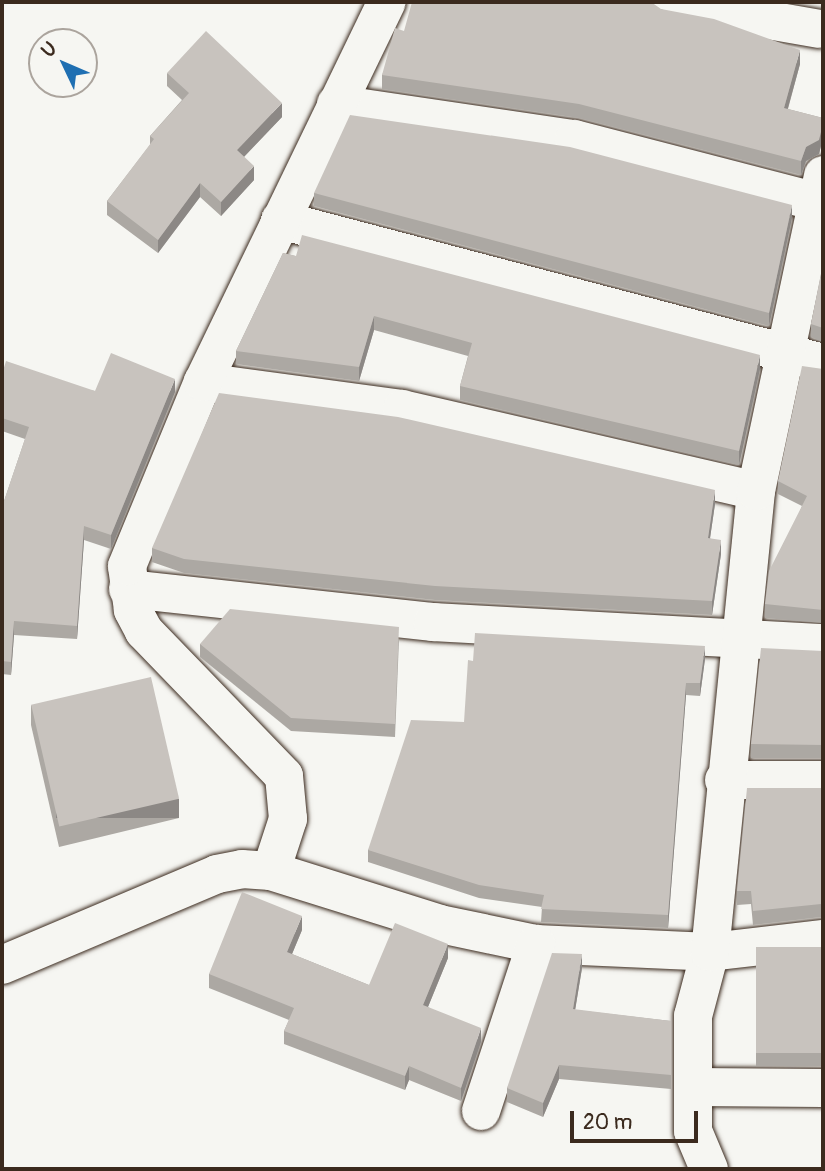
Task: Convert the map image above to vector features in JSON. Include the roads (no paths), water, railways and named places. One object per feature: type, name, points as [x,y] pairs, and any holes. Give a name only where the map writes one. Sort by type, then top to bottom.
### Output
[{"type":"street","points":[[271,871],[289,811],[284,776],[160,652],[133,610],[128,589],[138,527],[202,382],[387,2]]},
{"type":"street","points":[[665,2],[822,25]]},
{"type":"street","points":[[337,104],[574,139],[820,189],[756,491],[724,780],[709,952],[693,1016],[693,1131],[709,1169]]},
{"type":"street","points":[[280,220],[823,363]]},
{"type":"street","points":[[202,382],[402,409],[756,491]]},
{"type":"street","points":[[128,589],[433,622],[738,643],[823,643]]},
{"type":"street","points":[[724,780],[823,780]]},
{"type":"street","points":[[2,965],[217,874],[271,871],[440,924],[536,944],[709,952],[823,939]]},
{"type":"street","points":[[481,1111],[536,944]]},
{"type":"street","points":[[693,1087],[823,1088]]}]
